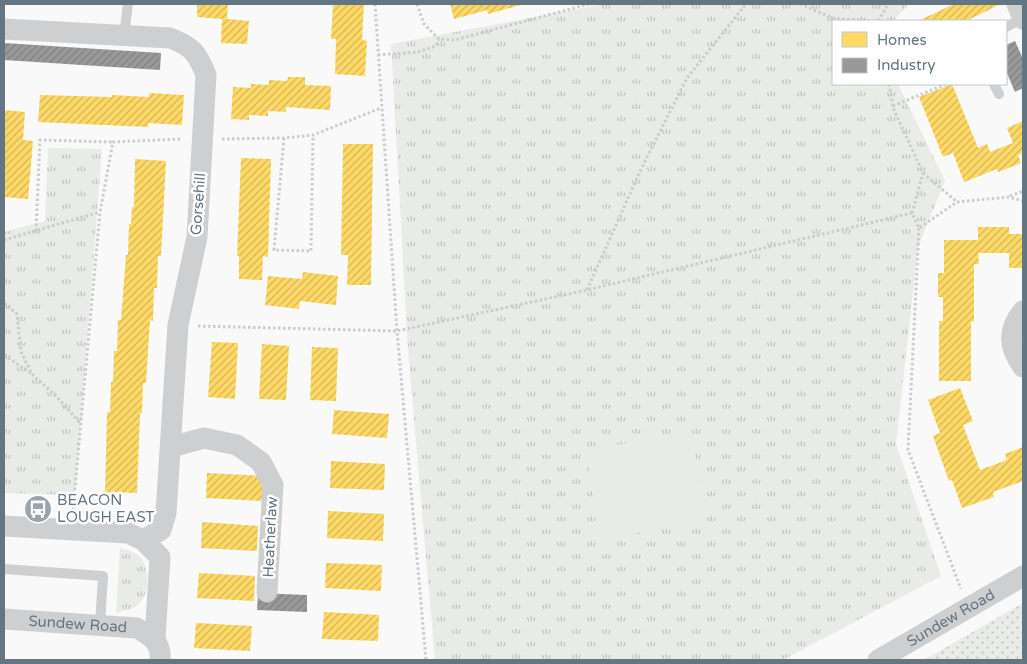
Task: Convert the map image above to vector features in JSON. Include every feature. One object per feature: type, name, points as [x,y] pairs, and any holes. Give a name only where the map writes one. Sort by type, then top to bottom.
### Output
[{"type":"street","points":[[1017,4],[1023,19]]},
{"type":"street","name":"Gorsehill","points":[[4,29],[170,38],[182,42],[193,50],[200,60],[206,75],[197,237],[178,325],[166,513],[161,530],[143,540]]},
{"type":"street","points":[[1023,311],[1015,320],[1011,334],[1011,344],[1016,357],[1023,367]]},
{"type":"street","name":"Heatherlaw","points":[[171,447],[204,438],[237,445],[261,462],[272,485],[267,592]]},
{"type":"street","points":[[4,526],[128,533],[143,540],[160,557],[155,639],[161,653],[160,660]]},
{"type":"street","name":"Sundew Road","points":[[878,660],[1023,576]]},
{"type":"street","name":"Sundew Road","points":[[4,620],[137,628],[155,639]]},
{"type":"lane","points":[[124,35],[128,4]]},
{"type":"lane","points":[[1007,27],[1023,19]]},
{"type":"lane","points":[[4,569],[103,576],[100,625]]},
{"type":"path","points":[[374,4],[397,331],[426,660]]},
{"type":"path","points":[[417,4],[424,24],[439,39],[455,40],[573,6],[589,4]]},
{"type":"path","points":[[587,290],[641,170],[686,78],[746,4]]},
{"type":"path","points":[[800,4],[832,18],[857,20]]},
{"type":"path","points":[[879,20],[888,4]]},
{"type":"path","points":[[378,55],[418,52],[436,46],[439,39]]},
{"type":"path","points":[[889,85],[893,106],[923,173],[957,202]]},
{"type":"path","points":[[893,106],[944,85]]},
{"type":"path","points":[[36,231],[40,140],[113,142],[284,138],[313,135],[381,108]]},
{"type":"path","points":[[284,138],[274,250],[311,251],[313,135]]},
{"type":"path","points":[[72,530],[100,212],[113,142]]},
{"type":"path","points":[[923,173],[912,213],[919,228],[908,450],[968,608]]},
{"type":"path","points":[[919,228],[957,202],[1009,197],[1023,191]]},
{"type":"path","points":[[1009,197],[1023,201]]},
{"type":"path","points":[[4,240],[100,212]]},
{"type":"path","points":[[178,325],[397,331],[587,290],[912,213]]},
{"type":"path","points":[[4,303],[16,314],[21,352],[32,374]]},
{"type":"path","points":[[4,355],[32,374],[57,397],[81,424]]},
{"type":"green space","points":[[604,4],[909,4],[894,20],[832,20],[832,85],[898,85],[945,181],[918,247],[896,444],[941,576],[783,660],[435,660],[408,350],[391,44]]},
{"type":"green space","points":[[48,148],[102,149],[75,495],[4,493],[4,232],[45,221]]},
{"type":"green space","points":[[691,431],[707,520],[602,539],[585,451]]},
{"type":"green space","points":[[120,548],[132,552],[143,561],[146,567],[147,583],[144,597],[140,603],[133,608],[116,613]]},
{"type":"green space","points":[[1023,603],[1023,660],[924,660]]},
{"type":"building: Homes","points":[[197,4],[228,4],[227,19],[249,21],[247,44],[221,43],[222,19],[197,17]]},
{"type":"building: Homes","points":[[333,4],[364,4],[362,40],[367,41],[365,76],[335,74],[336,39],[331,39]]},
{"type":"building: Homes","points":[[450,4],[524,4],[488,14],[487,10],[454,19]]},
{"type":"building: Homes","points":[[954,4],[1001,4],[968,20],[920,20]]},
{"type":"building: Homes","points":[[288,77],[305,77],[305,85],[331,86],[330,110],[286,107],[286,112],[268,111],[268,116],[249,115],[249,120],[231,119],[233,87],[251,88],[251,84],[269,85],[269,80],[287,81]]},
{"type":"building: Homes","points":[[952,85],[978,148],[987,144],[990,152],[1013,143],[1007,128],[1023,121],[1023,153],[1018,155],[1021,163],[998,172],[997,169],[964,182],[953,153],[943,157],[919,97]]},
{"type":"building: Homes","points":[[149,93],[184,95],[182,125],[148,123],[148,127],[38,122],[40,95],[149,97]]},
{"type":"building: Homes","points":[[4,110],[25,112],[23,140],[33,141],[28,199],[4,197]]},
{"type":"building: Homes","points":[[343,144],[373,144],[371,285],[347,285],[348,255],[341,255]]},
{"type":"building: Homes","points":[[241,158],[271,159],[268,257],[263,256],[262,280],[239,279],[239,256],[237,256]]},
{"type":"building: Homes","points":[[135,159],[166,161],[161,256],[158,256],[157,288],[154,288],[153,321],[150,320],[146,383],[143,383],[137,493],[105,492],[107,412],[110,412],[114,351],[117,351],[118,320],[121,320],[126,255],[128,255],[129,224],[131,224],[132,207],[134,207]]},
{"type":"building: Homes","points":[[978,227],[1009,227],[1009,234],[1023,234],[1023,268],[1009,268],[1009,253],[978,253],[979,264],[974,264],[974,322],[971,321],[971,381],[939,381],[939,321],[943,321],[943,297],[938,297],[938,273],[944,273],[944,240],[978,240]]},
{"type":"building: Homes","points":[[303,272],[338,276],[336,305],[300,301],[299,309],[265,305],[268,276],[302,279]]},
{"type":"building: Homes","points":[[212,342],[238,343],[235,399],[208,397]]},
{"type":"building: Homes","points":[[262,344],[289,346],[286,400],[259,399]]},
{"type":"building: Homes","points":[[312,347],[338,348],[336,401],[310,400]]},
{"type":"building: Homes","points":[[960,388],[973,421],[963,425],[980,470],[1007,460],[1005,454],[1023,447],[1023,481],[993,492],[994,497],[962,508],[952,480],[949,481],[933,436],[940,433],[928,400]]},
{"type":"building: Homes","points":[[334,410],[389,414],[387,438],[332,434]]},
{"type":"building: Homes","points":[[331,461],[385,464],[384,490],[330,488]]},
{"type":"building: Homes","points":[[207,473],[264,476],[262,501],[206,498]]},
{"type":"building: Homes","points":[[328,511],[384,514],[383,541],[327,538]]},
{"type":"building: Homes","points":[[202,522],[258,526],[257,551],[201,548]]},
{"type":"building: Homes","points":[[326,563],[382,565],[381,591],[325,588]]},
{"type":"building: Homes","points":[[199,573],[255,576],[254,601],[197,598]]},
{"type":"building: Homes","points":[[324,612],[379,615],[378,641],[322,639]]},
{"type":"building: Homes","points":[[196,623],[252,626],[250,651],[194,648]]},
{"type":"building: Industry","points":[[1015,41],[1023,59],[1023,88],[1015,92],[1007,73],[1007,45]]},
{"type":"building: Industry","points":[[4,43],[161,53],[160,70],[4,60]]},
{"type":"building: Industry","points":[[258,593],[307,595],[307,612],[257,610]]},
{"type":"place","name":"BEACON LOUGH EAST","points":[[38,509]]}]
